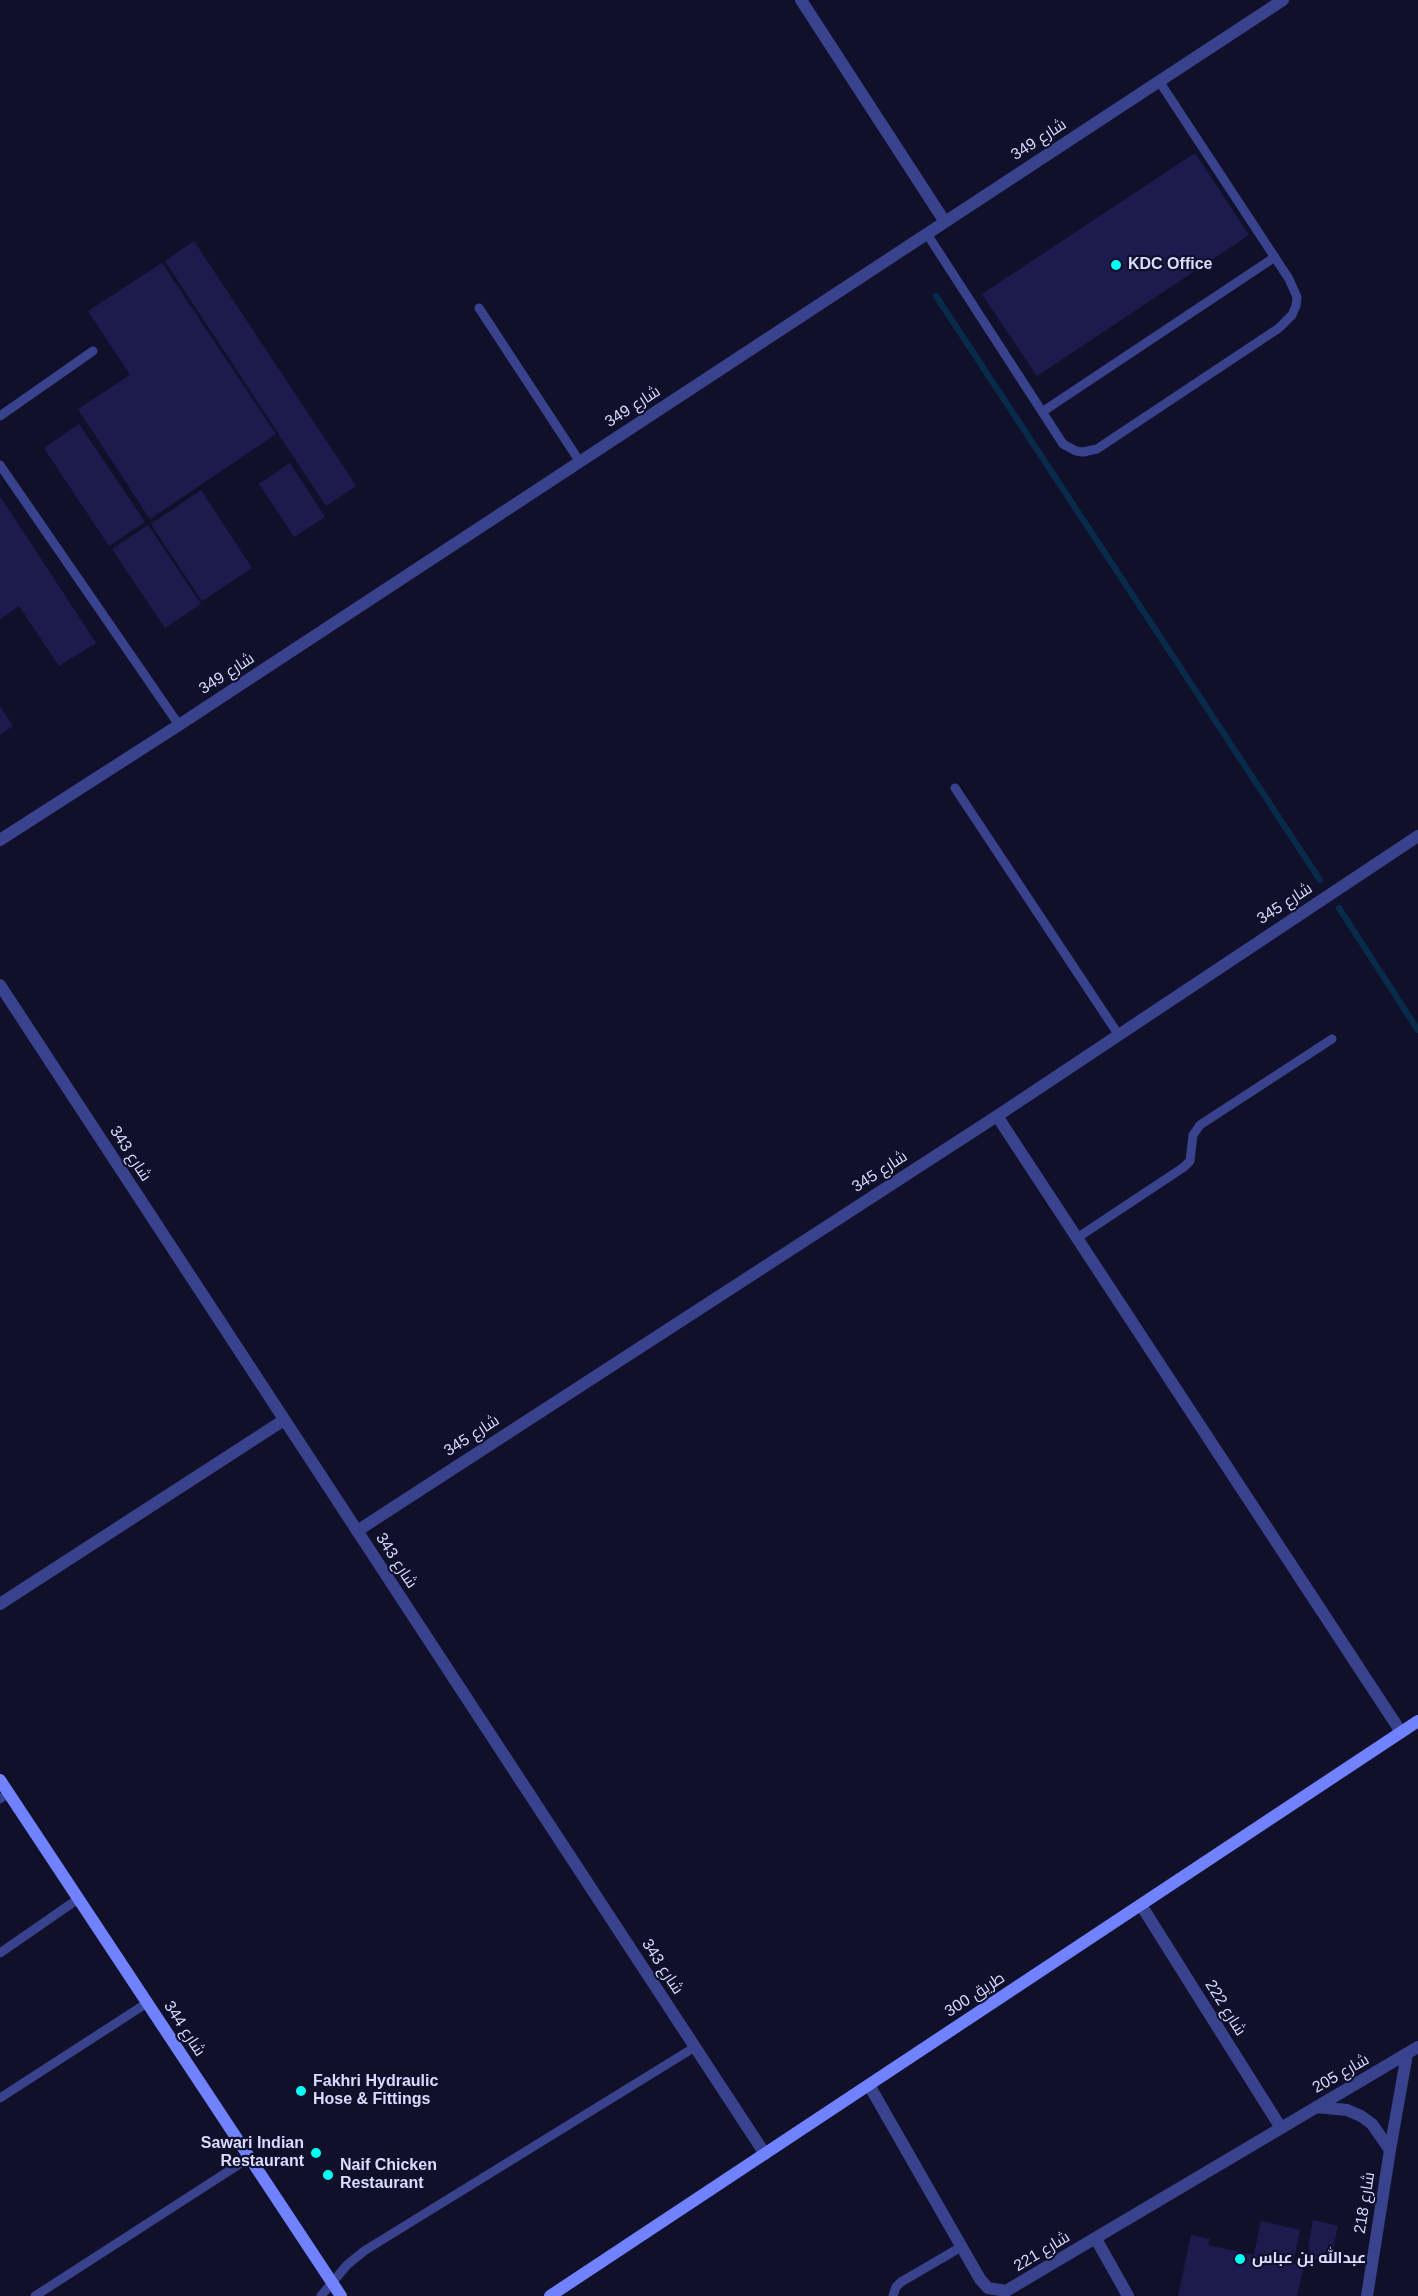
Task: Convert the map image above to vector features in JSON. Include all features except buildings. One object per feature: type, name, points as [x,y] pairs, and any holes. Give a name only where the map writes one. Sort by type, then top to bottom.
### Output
[{"type":"main road","name":"طريق 300","points":[[550,2296],[1418,1721]]},
{"type":"main road","name":"شارع 344","points":[[0,1780],[4,1796],[78,1899],[341,2296]]},
{"type":"street","points":[[801,0],[945,222]]},
{"type":"street","name":"شارع 349","points":[[0,840],[179,725],[1283,0]]},
{"type":"street","name":"شارع 345","points":[[357,1531],[997,1116],[1418,836]]},
{"type":"street","name":"شارع 343","points":[[0,985],[765,2154]]},
{"type":"street","points":[[997,1116],[1401,1732]]},
{"type":"street","points":[[0,1604],[284,1420]]},
{"type":"street","name":"شارع 222","points":[[1141,1905],[1281,2128]]},
{"type":"street","name":"شارع 205","points":[[1281,2128],[1413,2051]]},
{"type":"street","name":"شارع 218","points":[[1367,2296],[1389,2150],[1413,2051]]},
{"type":"street","name":"شارع 221","points":[[868,2085],[980,2279],[985,2292],[1012,2289],[1281,2128]]},
{"type":"street","points":[[1316,2108],[1347,2110],[1361,2115],[1382,2136],[1389,2150]]},
{"type":"street","points":[[1096,2239],[1128,2296]]},
{"type":"lane","points":[[927,234],[1063,444],[1076,451],[1097,449],[1132,426],[1287,322],[1296,306],[1297,297],[1294,287],[1275,257],[1159,81]]},
{"type":"lane","points":[[1042,412],[1275,257]]},
{"type":"lane","points":[[479,308],[580,462]]},
{"type":"lane","points":[[0,416],[93,351]]},
{"type":"lane","points":[[0,465],[179,725]]},
{"type":"lane","points":[[955,788],[1118,1034]]},
{"type":"lane","points":[[1077,1238],[1184,1167],[1190,1161],[1194,1135],[1200,1125],[1332,1039]]},
{"type":"lane","points":[[0,1953],[78,1899]]},
{"type":"lane","points":[[0,2098],[147,2003]]},
{"type":"lane","points":[[321,2296],[347,2265],[364,2251],[695,2047]]},
{"type":"lane","points":[[35,2296],[249,2158]]},
{"type":"lane","points":[[893,2296],[896,2287],[901,2282],[961,2247]]},
{"type":"waterway","points":[[936,296],[1320,880]]},
{"type":"waterway","points":[[1339,908],[1418,1030]]},
{"type":"place","name":"KDC Office","points":[[1116,265]]},
{"type":"place","name":"Fakhri Hydraulic Hose & Fittings","points":[[301,2091]]},
{"type":"place","name":"Sawari Indian Restaurant","points":[[316,2153]]},
{"type":"place","name":"Naif Chicken Restaurant","points":[[328,2175]]},
{"type":"place","name":"عبدالله بن عباس","points":[[1240,2259]]}]
